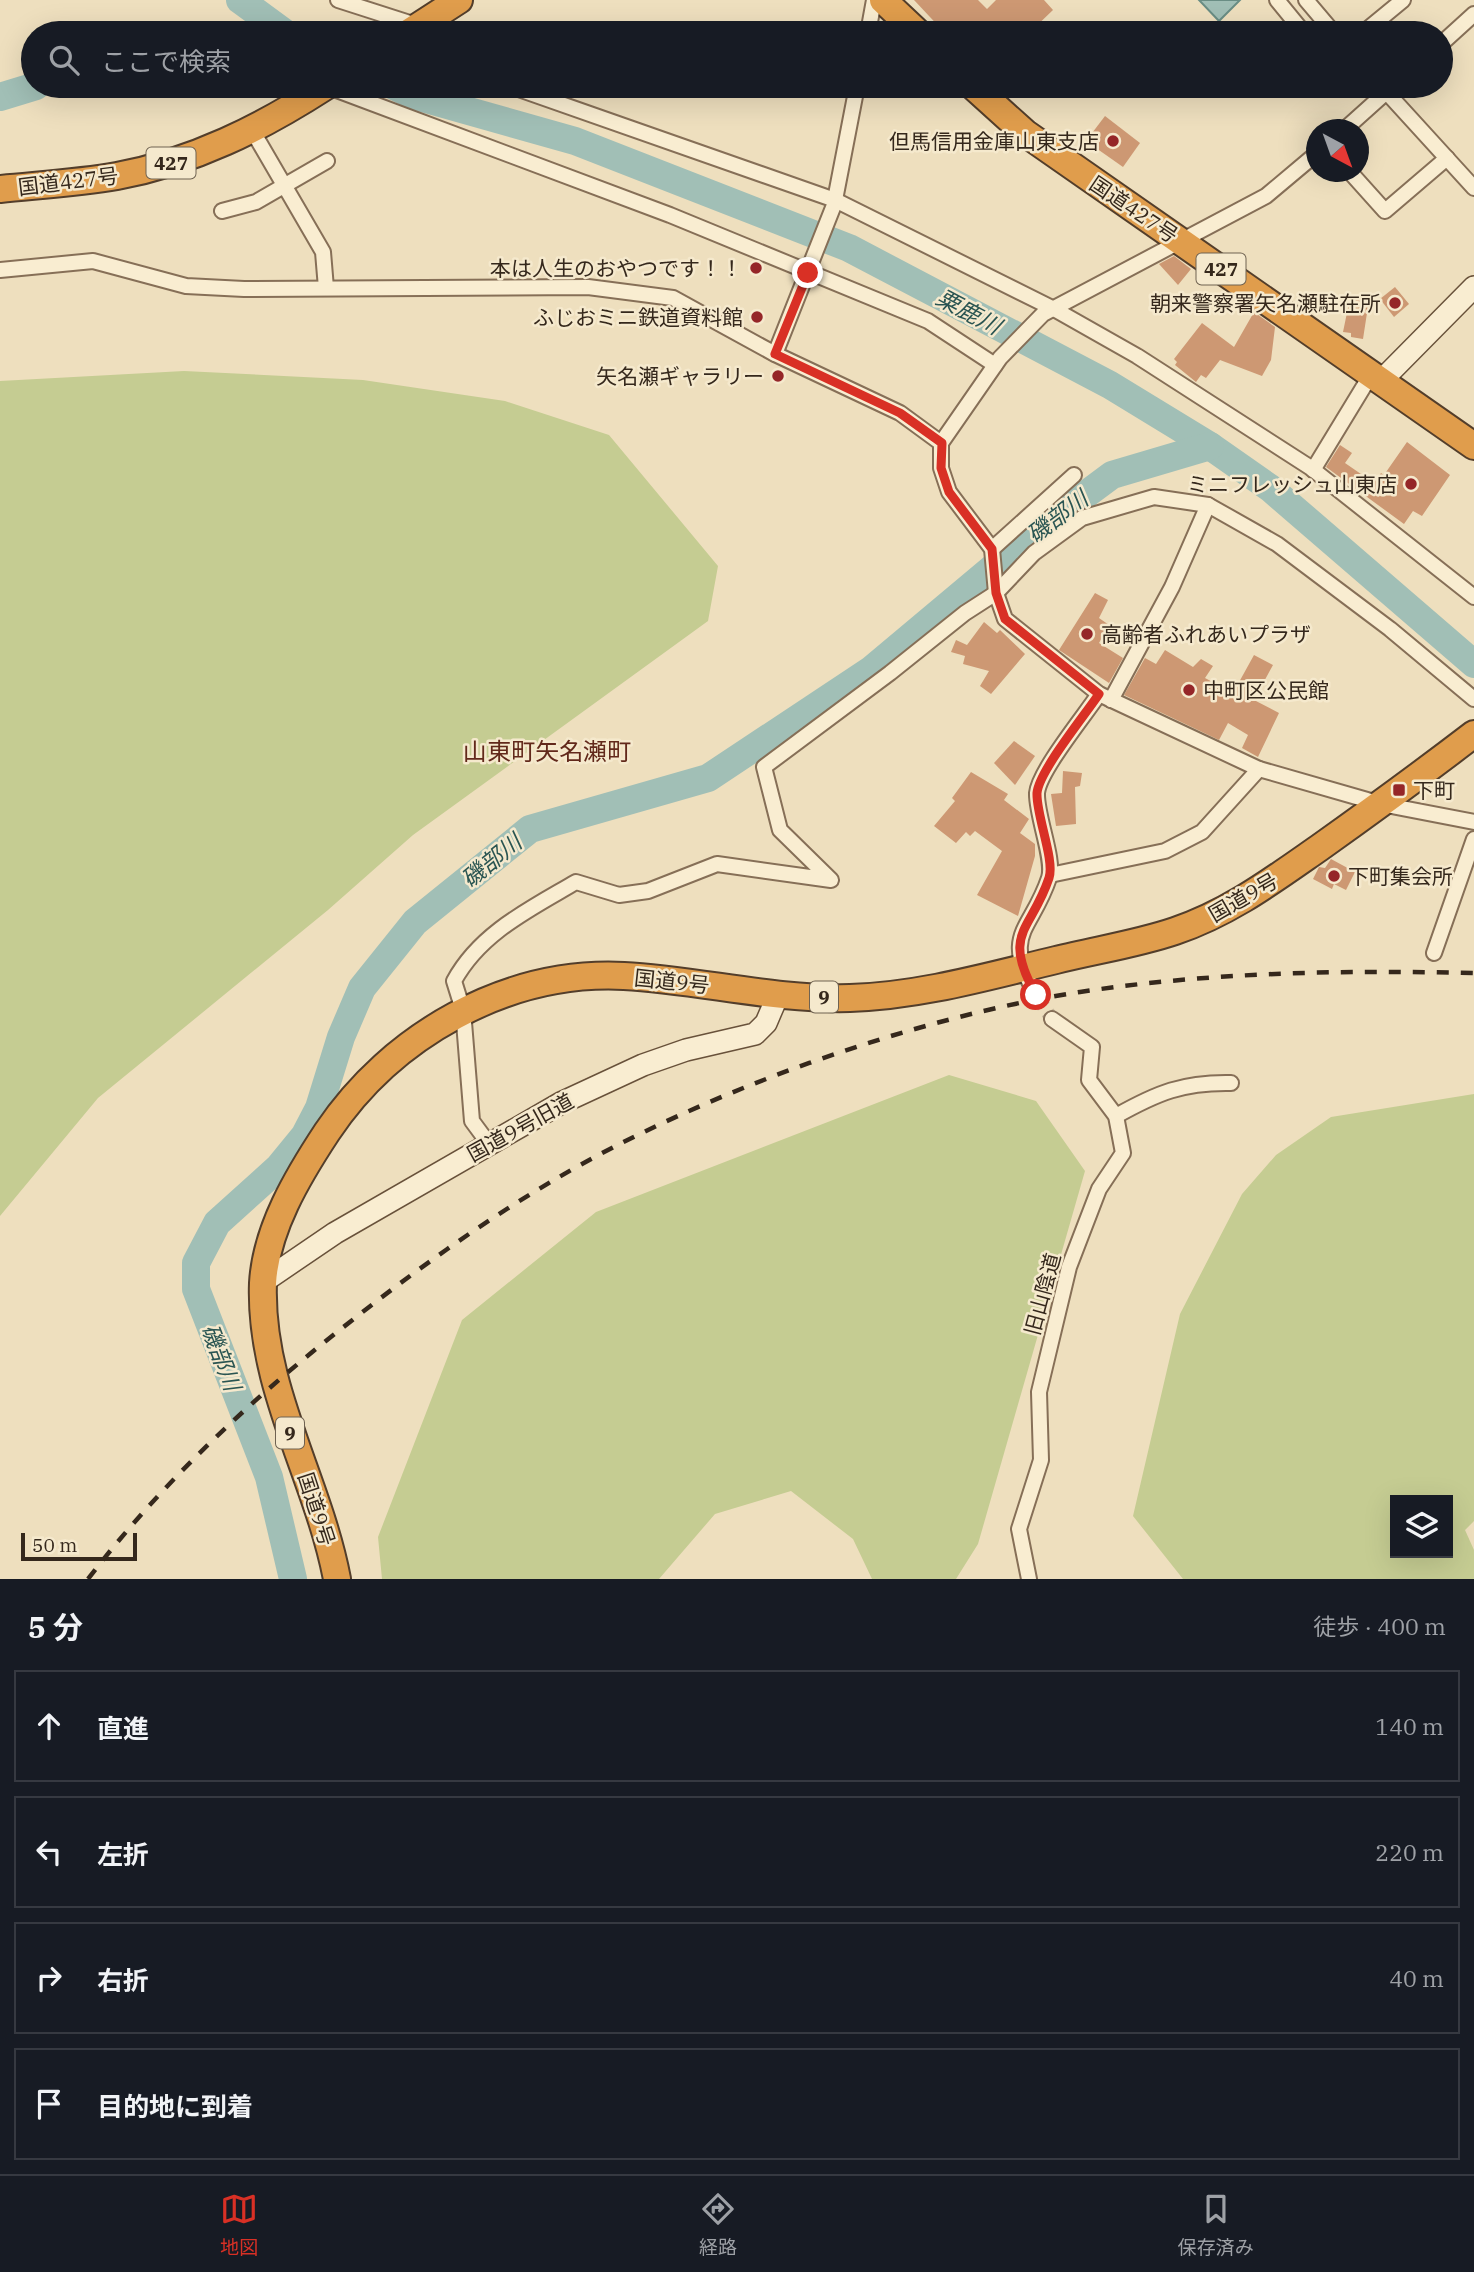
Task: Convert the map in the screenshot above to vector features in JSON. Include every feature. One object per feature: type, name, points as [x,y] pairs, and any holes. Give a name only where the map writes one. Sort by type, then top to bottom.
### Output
[{"type":"highway","points":[[426,21],[459,0]]},
{"type":"highway","points":[[883,0],[905,21]]},
{"type":"highway","name":"国道427号","points":[[0,189],[83,181],[151,169],[216,147],[252,130],[306,98]]},
{"type":"highway","name":"国道427号","points":[[986,98],[1025,133],[1474,446]]},
{"type":"highway","name":"国道9号","points":[[337,1579],[321,1513],[287,1424],[270,1361],[263,1282],[278,1222],[293,1185],[339,1114],[369,1078],[399,1052],[463,1010],[540,985],[579,978],[619,975],[704,983],[778,995],[849,998],[901,993],[1173,932],[1204,920],[1250,896],[1381,804],[1474,734]]},
{"type":"street","points":[[338,0],[393,21]]},
{"type":"street","points":[[870,21],[874,0]]},
{"type":"street","points":[[1306,0],[1324,21]]},
{"type":"street","points":[[1378,21],[1403,0]]},
{"type":"street","points":[[1281,2],[1295,21]]},
{"type":"street","points":[[1453,33],[1474,14]]},
{"type":"street","points":[[358,98],[810,270],[928,321],[998,361]]},
{"type":"street","points":[[544,98],[834,202],[1137,356],[1313,470],[1474,597]]},
{"type":"street","points":[[775,354],[810,270],[834,202],[855,98]]},
{"type":"street","points":[[1355,119],[1376,98]]},
{"type":"street","points":[[1396,98],[1474,188]]},
{"type":"street","points":[[252,130],[323,251],[326,288]]},
{"type":"street","points":[[1358,182],[1385,211],[1447,158]]},
{"type":"street","points":[[222,211],[256,202],[327,161]]},
{"type":"street","points":[[1306,163],[1266,196],[1049,312],[998,361],[942,443],[941,468],[949,492],[992,549],[996,593],[1005,619],[1105,697],[1259,769],[1381,804],[1474,822]]},
{"type":"street","points":[[0,270],[93,261],[186,286],[588,287],[673,298],[775,354],[900,413],[942,443]]},
{"type":"street","points":[[1313,470],[1377,377],[1474,287]]},
{"type":"street","points":[[992,549],[1074,475]]},
{"type":"street","points":[[489,1144],[472,1121],[463,1010],[454,981],[463,964],[496,930],[576,882],[619,895],[648,891],[717,864],[831,880],[780,830],[764,767],[996,593],[1034,553],[1082,518],[1154,497],[1208,505],[1277,544],[1390,629],[1474,699]]},
{"type":"street","points":[[1036,995],[1021,968],[1019,948],[1026,922],[1050,875],[1037,793],[1043,777],[1105,697],[1172,587],[1208,505]]},
{"type":"street","points":[[1050,875],[1165,851],[1202,832],[1259,769]]},
{"type":"street","points":[[1434,953],[1474,839]]},
{"type":"street","name":"国道9号旧道","points":[[263,1282],[335,1233],[561,1103],[643,1065],[755,1034],[766,1023],[778,995]]},
{"type":"street","points":[[1052,1019],[1092,1046],[1089,1080],[1116,1116],[1158,1093],[1199,1083],[1231,1083]]},
{"type":"street","name":"旧山陰道","points":[[1029,1579],[1018,1529],[1041,1460],[1039,1392],[1069,1267],[1099,1188],[1123,1153],[1116,1116]]},
{"type":"green space","points":[[184,371],[363,380],[505,401],[609,435],[718,566],[708,621],[413,835],[328,910],[98,1098],[0,1216],[0,381]]},
{"type":"green space","points":[[949,1075],[1036,1101],[1085,1171],[978,1544],[956,1579],[872,1579],[853,1539],[791,1491],[715,1514],[659,1579],[382,1579],[378,1537],[462,1320],[596,1212]]},
{"type":"green space","points":[[1474,1094],[1474,1521],[1465,1530],[1474,1550],[1474,1579],[1183,1579],[1133,1516],[1180,1314],[1242,1194],[1276,1155],[1331,1117]]},
{"type":"water","points":[[1199,0],[1240,0],[1219,21]]},
{"type":"building","points":[[914,0],[978,0],[987,9],[996,0],[1044,0],[1053,10],[1042,21],[934,21]]},
{"type":"building","name":"但馬信用金庫山東支店","points":[[1105,116],[1140,143],[1123,167],[1086,141]]},
{"type":"building","points":[[1174,256],[1191,269],[1178,285],[1159,264]]},
{"type":"building","points":[[1395,287],[1409,304],[1394,317],[1380,299]]},
{"type":"building","points":[[1355,298],[1369,300],[1363,339],[1343,332],[1349,303],[1354,304]]},
{"type":"building","points":[[1254,312],[1275,327],[1271,360],[1262,376],[1220,360],[1206,378],[1201,375],[1196,382],[1175,365],[1177,362],[1174,359],[1202,323],[1234,347]]},
{"type":"building","name":"ミニフレッシュ山東店","points":[[1407,442],[1450,475],[1422,516],[1413,511],[1404,524],[1326,467],[1340,445],[1352,453],[1345,463],[1374,483],[1381,473],[1384,475]]},
{"type":"building","name":"高齢者ふれあいプラザ","points":[[1095,593],[1108,600],[1099,618],[1109,625],[1099,643],[1123,658],[1109,683],[1059,650]]},
{"type":"building","points":[[984,622],[997,633],[1000,630],[1025,654],[991,694],[980,686],[989,671],[963,664],[965,656],[951,652],[956,640],[967,645]]},
{"type":"building","points":[[1165,650],[1193,667],[1201,659],[1213,666],[1205,678],[1233,693],[1254,655],[1273,665],[1254,700],[1279,713],[1258,757],[1242,748],[1248,735],[1228,723],[1219,740],[1124,695],[1145,658],[1156,664]]},
{"type":"building","points":[[1014,741],[1035,756],[1015,785],[994,763]]},
{"type":"building","points":[[1063,771],[1082,773],[1080,786],[1075,787],[1076,824],[1056,826],[1051,794],[1062,793]]},
{"type":"building","points":[[971,772],[1008,794],[1004,800],[1029,819],[1020,833],[1035,844],[1035,856],[1018,916],[977,895],[1002,851],[975,831],[970,836],[966,832],[956,843],[934,826],[955,801],[952,798]]},
{"type":"building","name":"下町集会所","points":[[1331,859],[1355,872],[1346,890],[1334,884],[1332,889],[1313,879],[1319,867],[1325,868]]},
{"type":"waterway","name":"粟鹿川","points":[[240,0],[269,21]]},
{"type":"waterway","points":[[0,97],[21,91]]},
{"type":"waterway","name":"粟鹿川","points":[[423,98],[575,141],[849,248],[1110,385],[1210,446],[1270,488],[1474,664]]},
{"type":"waterway","name":"磯部川","points":[[293,1579],[269,1477],[196,1289],[196,1263],[217,1223],[278,1168],[305,1135],[319,1108],[341,1037],[362,988],[415,922],[530,829],[708,778],[871,670],[1038,530],[1112,475],[1210,446]]},
{"type":"tunnel","points":[[1036,995],[1052,1019]]},
{"type":"railway","points":[[88,1579],[175,1478],[239,1415],[306,1357],[392,1289],[499,1214],[554,1180],[612,1148],[740,1089],[809,1063],[947,1020],[1080,992],[1227,976],[1375,972],[1474,973]]},
{"type":"place","name":"但馬信用金庫山東支店","points":[[1113,141]]},
{"type":"place","name":"本は人生のおやつです！！","points":[[756,268]]},
{"type":"place","name":"朝来警察署矢名瀬駐在所","points":[[1395,303]]},
{"type":"place","name":"ふじおミニ鉄道資料館","points":[[757,317]]},
{"type":"place","name":"矢名瀬ギャラリー","points":[[778,376]]},
{"type":"place","name":"ミニフレッシュ山東店","points":[[1411,484]]},
{"type":"place","name":"高齢者ふれあいプラザ","points":[[1087,634]]},
{"type":"place","name":"中町区公民館","points":[[1189,690]]},
{"type":"place","name":"下町","points":[[1399,790]]},
{"type":"place","name":"下町集会所","points":[[1334,876]]},
{"type":"district","name":"山東町矢名瀬町","points":[[547,751]]},
{"type":"route","points":[[808,273],[775,354],[900,413],[942,443],[941,468],[949,492],[992,549],[996,593],[1005,619],[1099,694],[1056,756],[1037,793],[1050,875],[1026,922],[1019,948],[1021,968],[1036,995]]}]
